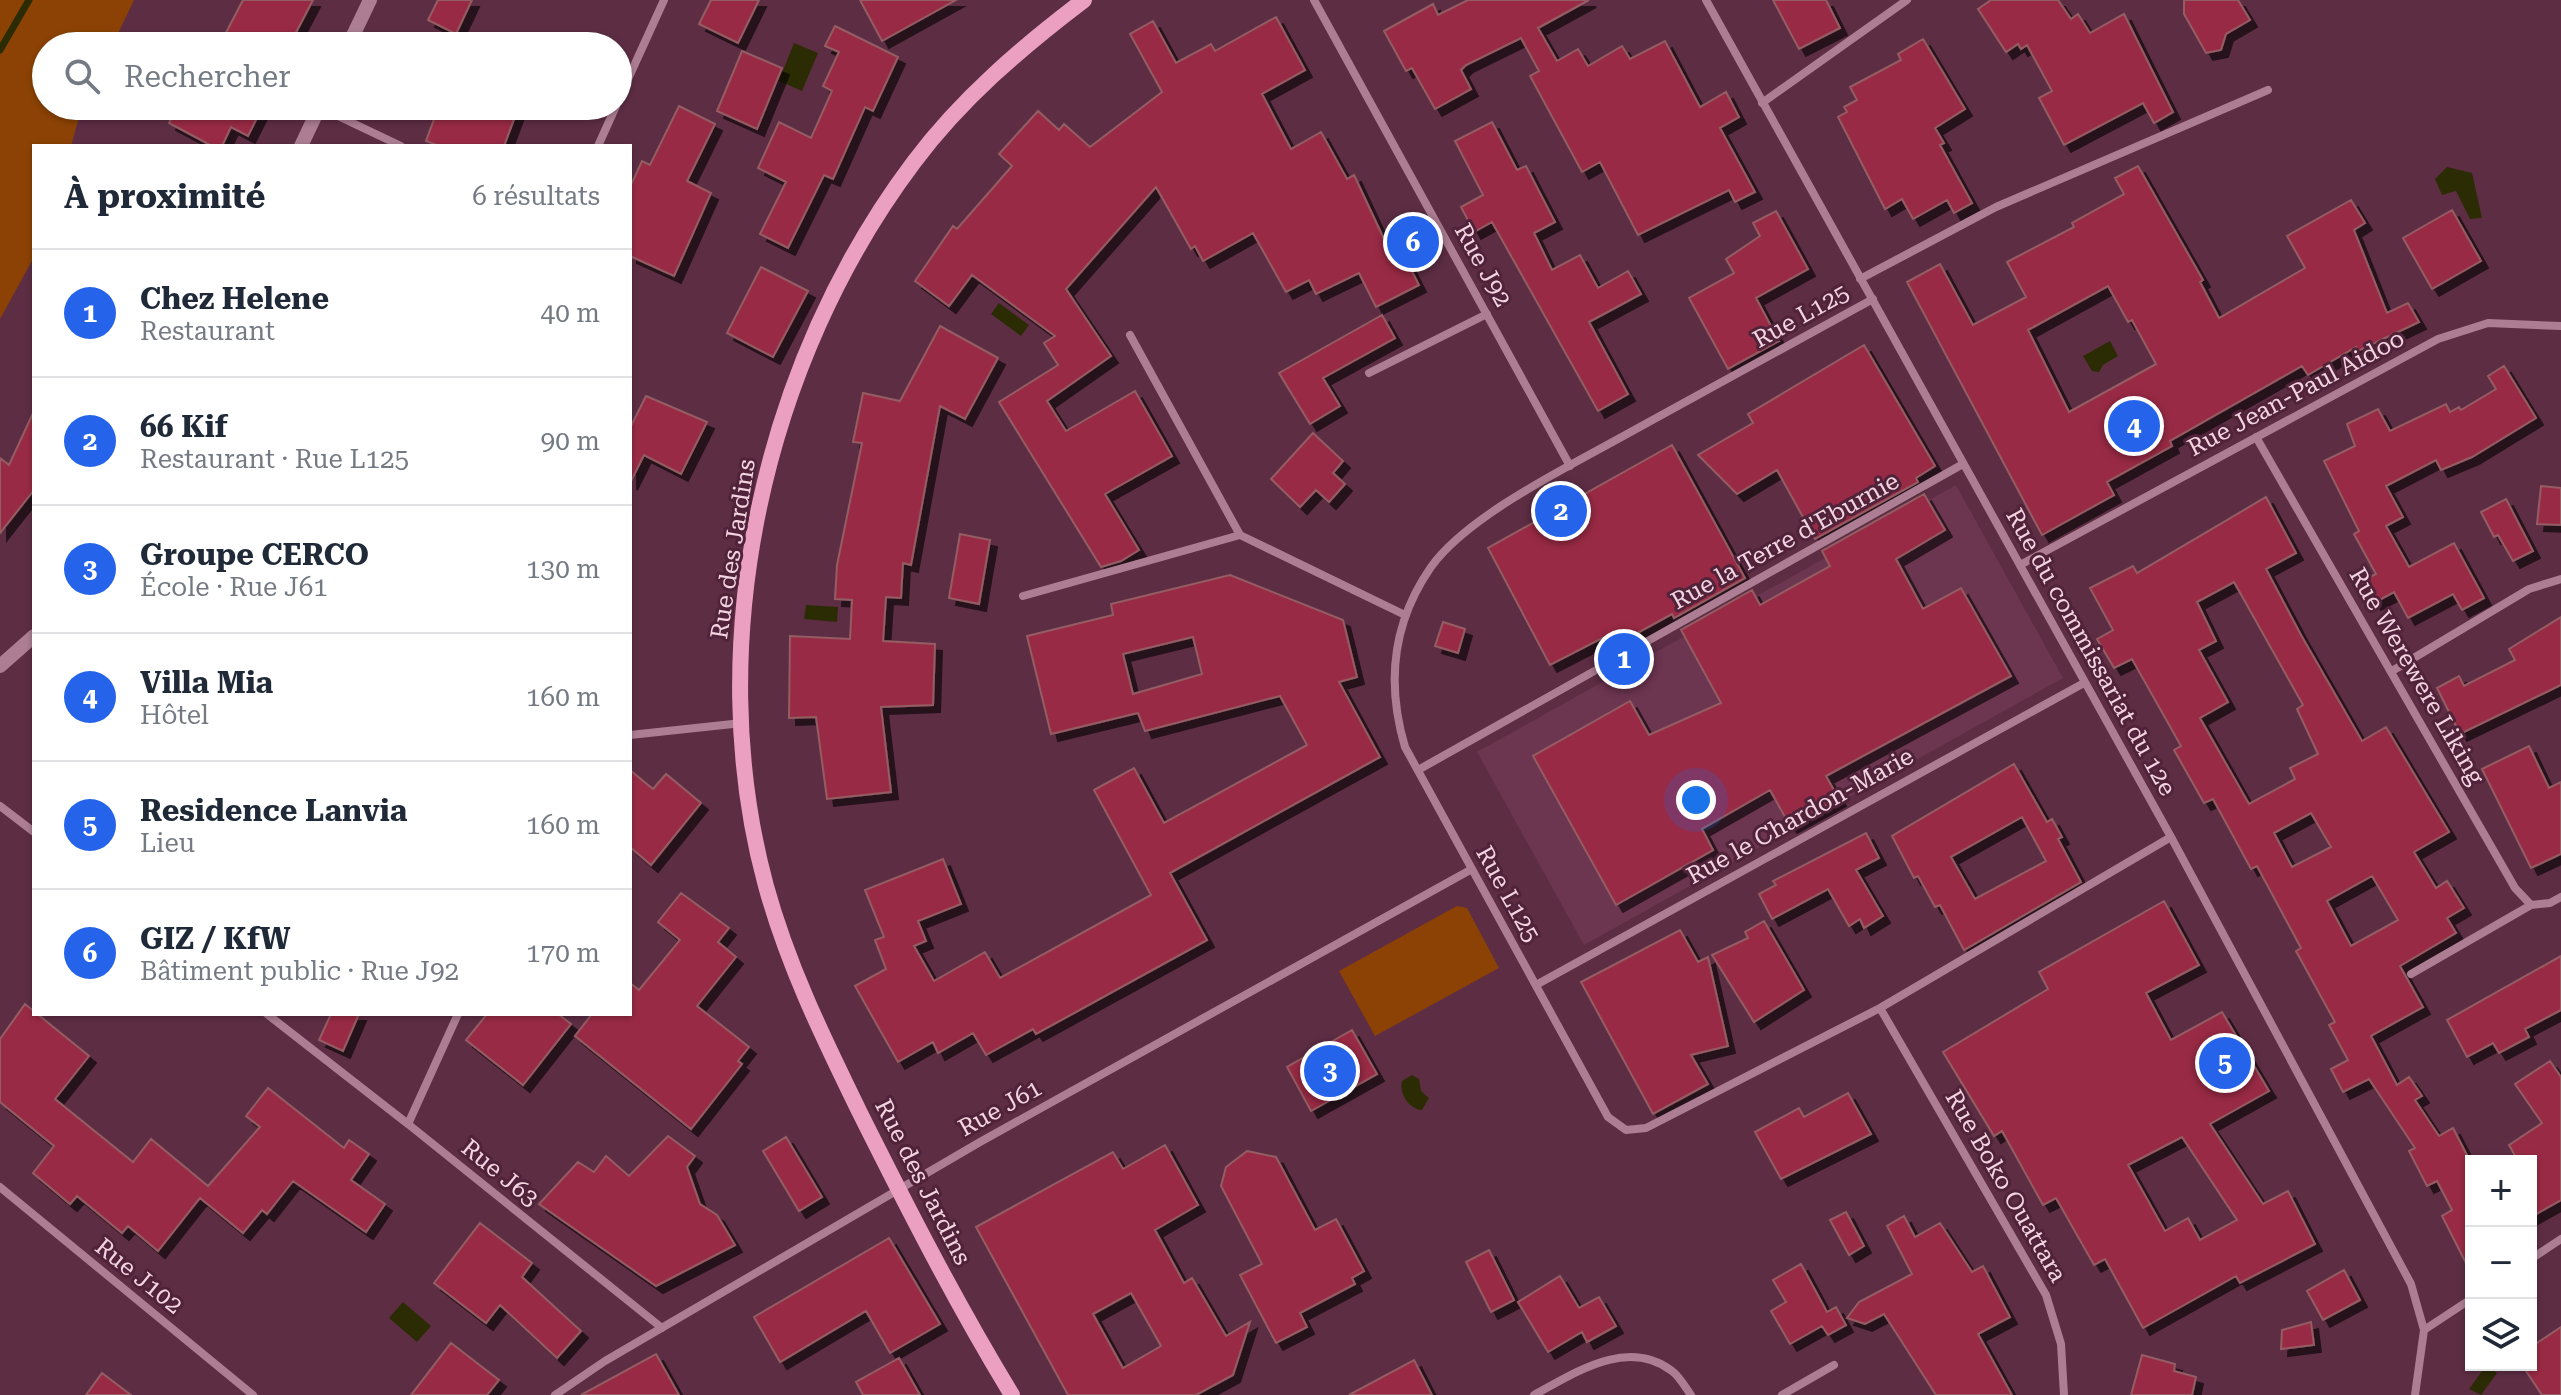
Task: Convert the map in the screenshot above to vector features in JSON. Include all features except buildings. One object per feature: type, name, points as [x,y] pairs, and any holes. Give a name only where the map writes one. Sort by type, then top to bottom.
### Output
[{"type":"main road","name":"Rue des Jardins","points":[[1012,1395],[897,1190],[815,1022],[786,952],[765,883],[754,825],[742,723],[741,654],[756,529],[771,458],[792,386],[826,309],[866,233],[914,161],[964,104],[1020,50],[1084,0]]},
{"type":"street","points":[[355,32],[370,0]]},
{"type":"street","points":[[632,71],[664,0]]},
{"type":"street","name":"Rue J92","points":[[1314,0],[1570,466]]},
{"type":"street","name":"Rue du commissariat du 12e","points":[[1706,0],[2171,837],[2411,1284],[2424,1330]]},
{"type":"street","points":[[1762,103],[1907,0]]},
{"type":"street","points":[[1860,279],[1996,207],[2268,90]]},
{"type":"street","points":[[302,144],[314,120]]},
{"type":"street","points":[[347,120],[397,144]]},
{"type":"street","points":[[599,144],[610,120]]},
{"type":"street","name":"Rue L125","points":[[1873,299],[1570,466],[1462,536],[1432,565],[1405,615],[1397,637],[1393,691],[1399,726],[1418,770],[1608,1117],[1626,1130],[1646,1128],[1880,1008],[2171,837]]},
{"type":"street","points":[[1369,373],[1487,314]]},
{"type":"street","name":"Rue Jean-Paul Aidoo","points":[[2020,565],[2460,330],[2488,323],[2561,326]]},
{"type":"street","points":[[1130,335],[1240,535],[1405,615]]},
{"type":"street","name":"Rue Werewere Liking","points":[[2256,437],[2515,888],[2531,905]]},
{"type":"street","name":"Rue la Terre d'Eburnie","points":[[1418,770],[1963,464]]},
{"type":"street","points":[[1023,596],[1240,535]]},
{"type":"street","points":[[2392,671],[2529,589],[2561,579]]},
{"type":"street","points":[[0,666],[32,638]]},
{"type":"street","name":"Rue le Chardon-Marie","points":[[1536,985],[2084,683]]},
{"type":"street","points":[[632,735],[742,723]]},
{"type":"street","points":[[0,806],[32,830]]},
{"type":"street","name":"Rue J61","points":[[555,1395],[662,1328],[897,1190],[1472,869]]},
{"type":"street","points":[[2411,974],[2531,905],[2550,903],[2561,897]]},
{"type":"street","name":"Rue Boko Ouattara","points":[[1880,1008],[2046,1295],[2061,1344],[2064,1395]]},
{"type":"street","name":"Rue J63","points":[[270,1016],[662,1328]]},
{"type":"street","points":[[408,1124],[457,1016]]},
{"type":"street","name":"Rue J102","points":[[0,1187],[253,1395]]},
{"type":"street","points":[[2537,1255],[2561,1239]]},
{"type":"street","points":[[2415,1395],[2424,1330],[2465,1303]]},
{"type":"street","points":[[1534,1395],[1609,1357],[1645,1358],[1672,1371],[1691,1395]]},
{"type":"street","points":[[1782,1395],[1834,1365]]},
{"type":"shaded area","points":[[0,0],[134,0],[119,32],[32,32],[32,120],[78,120],[72,144],[32,144],[32,261],[0,319]]},
{"type":"shaded area","points":[[794,43],[818,53],[802,91],[779,81]]},
{"type":"shaded area","points":[[2447,167],[2472,173],[2482,218],[2470,219],[2456,191],[2442,195],[2435,179]]},
{"type":"shaded area","points":[[999,303],[1029,325],[1021,336],[991,314]]},
{"type":"shaded area","points":[[2110,341],[2118,356],[2103,365],[2099,372],[2092,371],[2083,356]]},
{"type":"shaded area","points":[[1956,485],[2063,678],[1584,945],[1477,752]]},
{"type":"shaded area","points":[[806,605],[838,607],[837,622],[804,619]]},
{"type":"shaded area","points":[[1457,906],[1467,908],[1499,968],[1375,1036],[1339,971]]},
{"type":"shaded area","points":[[1412,1075],[1419,1079],[1421,1091],[1429,1098],[1422,1110],[1409,1104],[1402,1091],[1402,1081]]},
{"type":"shaded area","points":[[403,1302],[431,1326],[417,1342],[389,1318]]},
{"type":"shaded area","points":[[2482,1371],[2497,1373],[2481,1395],[2469,1389]]},
{"type":"waterway","points":[[0,50],[29,0]]},
{"type":"place","name":"GIZ / KfW","points":[[1413,242]]},
{"type":"place","name":"Villa Mia","points":[[2134,426]]},
{"type":"place","name":"66 Kif","points":[[1561,511]]},
{"type":"place","name":"Chez Helene","points":[[1624,659]]},
{"type":"place","name":"Residence Lanvia","points":[[2225,1063]]},
{"type":"place","name":"Groupe CERCO","points":[[1330,1071]]}]
